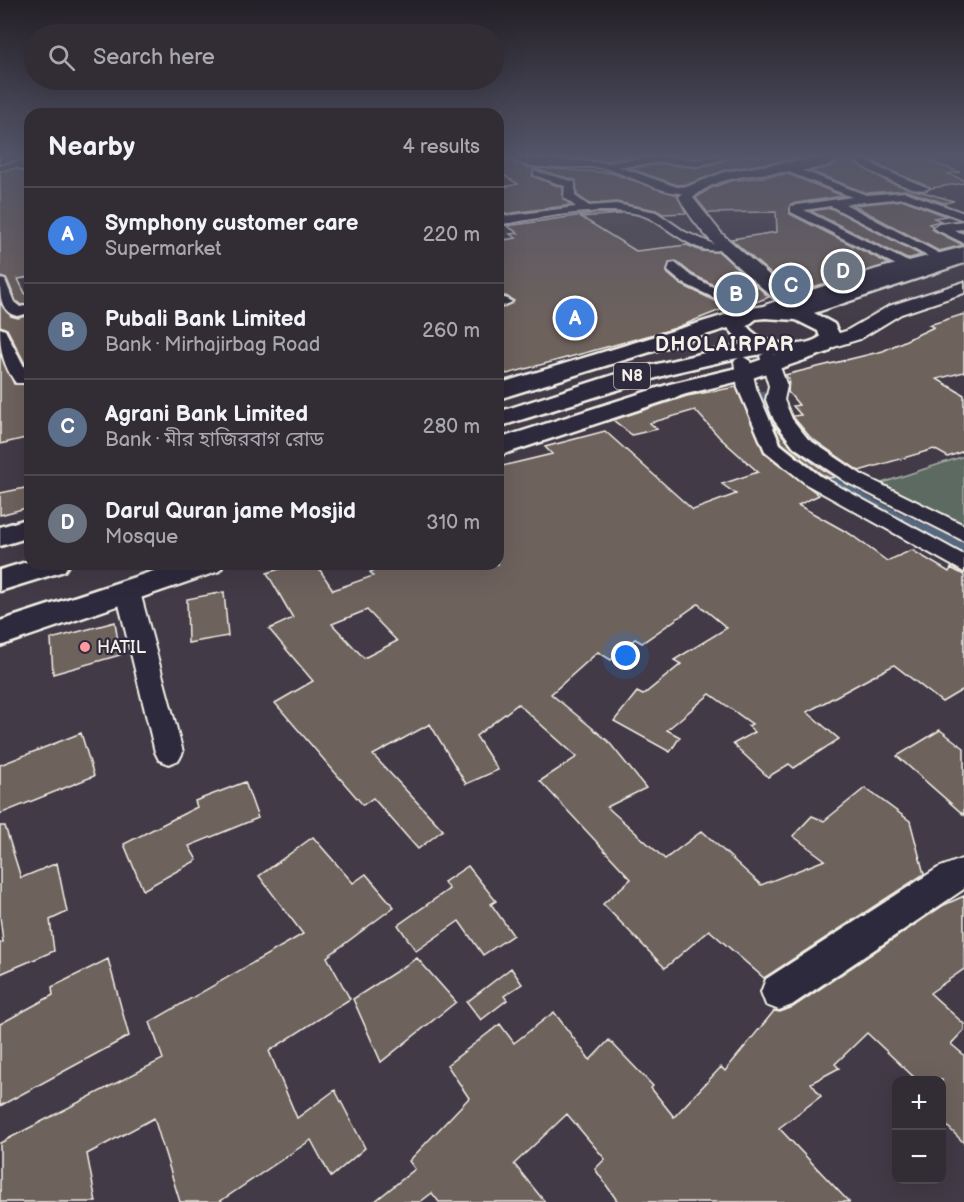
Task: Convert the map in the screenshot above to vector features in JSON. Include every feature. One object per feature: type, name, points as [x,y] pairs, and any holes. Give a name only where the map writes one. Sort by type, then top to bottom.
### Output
[{"type":"highway","points":[[791,308],[964,257]]},
{"type":"highway","points":[[504,446],[743,367],[769,356],[819,344],[854,314],[868,306],[964,266]]},
{"type":"highway","points":[[919,286],[964,277]]},
{"type":"highway","name":"N8","points":[[504,390],[751,317],[791,308],[823,324],[819,344]]},
{"type":"highway","points":[[751,317],[751,341],[769,356]]},
{"type":"highway","name":"N8","points":[[504,405],[699,345],[751,317]]},
{"type":"highway","name":"N8","points":[[504,418],[655,370],[716,354],[769,356]]},
{"type":"highway","name":"N8","points":[[504,433],[702,370],[743,367]]},
{"type":"highway","points":[[504,385],[527,382]]},
{"type":"highway","points":[[0,522],[24,516]]},
{"type":"highway","points":[[0,537],[24,530]]},
{"type":"highway","points":[[0,563],[24,555]]},
{"type":"highway","points":[[0,581],[34,570]]},
{"type":"highway","points":[[0,610],[135,570]]},
{"type":"highway","points":[[0,633],[191,570]]},
{"type":"main road","points":[[690,212],[692,222],[791,308]]},
{"type":"main road","points":[[722,246],[770,299],[771,307],[751,317]]},
{"type":"main road","name":"N8","points":[[791,308],[909,266],[964,252]]},
{"type":"main road","points":[[819,344],[899,321],[938,303],[955,290]]},
{"type":"street","points":[[505,212],[514,218]]},
{"type":"street","points":[[504,220],[568,212]]},
{"type":"street","points":[[642,212],[652,214],[681,236],[722,246]]},
{"type":"street","points":[[799,212],[909,266]]},
{"type":"street","points":[[852,212],[942,258]]},
{"type":"street","points":[[964,225],[939,228],[964,239]]},
{"type":"street","points":[[675,267],[675,271],[686,279],[751,317]]},
{"type":"street","points":[[0,283],[14,308]]},
{"type":"street","points":[[0,333],[9,347],[10,365],[24,376]]},
{"type":"street","points":[[769,356],[778,386],[775,400],[783,420],[801,443],[855,478],[960,532]]},
{"type":"street","points":[[743,367],[747,388],[772,447],[813,480],[964,565]]},
{"type":"street","points":[[0,383],[24,378]]},
{"type":"street","points":[[772,447],[801,443]]},
{"type":"street","points":[[930,546],[960,532]]},
{"type":"street","points":[[128,592],[169,752]]},
{"type":"street","points":[[779,992],[950,879],[964,873]]},
{"type":"shaded area","points":[[576,212],[637,212],[672,218],[698,246],[636,260],[579,241],[538,216]]},
{"type":"green space","points":[[964,456],[964,527],[882,483]]},
{"type":"building","points":[[0,212],[24,212],[24,278],[18,279],[24,291],[24,304],[16,301],[7,279],[0,277]]},
{"type":"building","points":[[660,212],[686,213],[663,214]]},
{"type":"building","points":[[707,212],[770,212],[708,213]]},
{"type":"building","points":[[776,212],[790,212],[889,264],[813,287],[789,290],[731,239],[777,232]]},
{"type":"building","points":[[813,212],[839,212],[921,255],[907,259]]},
{"type":"building","points":[[866,212],[936,212],[946,216],[934,218],[941,221],[929,224],[933,226],[931,229],[963,245],[939,251]]},
{"type":"building","points":[[597,213],[621,214],[581,217],[636,251],[687,245],[701,251],[719,252],[769,297],[751,304],[692,274],[676,261],[670,262],[667,273],[680,284],[728,307],[673,329],[507,374],[504,371],[504,307],[514,301],[504,296],[504,240],[516,238],[510,234],[518,233],[507,226]]},
{"type":"building","points":[[0,303],[11,316],[24,316],[24,362],[7,329],[0,326]]},
{"type":"building","points":[[964,314],[964,372],[937,379],[964,395],[964,451],[948,457],[934,449],[859,471],[810,437],[794,418],[793,416],[801,415],[793,406],[799,405],[788,392],[789,379],[785,375],[883,351],[934,327],[929,325]]},
{"type":"building","points":[[0,353],[14,384],[24,384],[24,438],[0,444]]},
{"type":"building","points":[[736,387],[764,453],[819,495],[798,505],[850,534],[887,561],[912,550],[949,572],[951,568],[964,575],[964,689],[942,702],[894,665],[807,712],[839,739],[794,768],[789,764],[768,777],[733,744],[755,732],[748,726],[752,724],[710,694],[667,730],[680,737],[670,752],[614,721],[637,692],[643,695],[681,664],[674,660],[727,628],[698,604],[642,643],[635,639],[611,660],[598,652],[551,694],[608,741],[646,788],[607,807],[665,859],[702,831],[761,885],[825,860],[793,836],[812,816],[824,821],[865,788],[910,821],[924,874],[764,978],[709,930],[665,968],[603,904],[631,879],[540,781],[577,757],[518,704],[476,736],[498,770],[466,784],[430,724],[373,755],[443,830],[418,849],[373,798],[363,805],[275,703],[313,681],[269,629],[293,618],[267,573],[276,570],[320,570],[333,590],[373,576],[370,572],[375,570],[504,570],[504,466],[552,454],[545,447],[605,431],[693,510],[736,494],[722,484],[758,472],[720,438],[695,410],[650,423],[657,429],[632,435],[613,420],[687,396]],"holes":[[[367,610],[397,641],[364,658],[332,624]]]},
{"type":"building","points":[[773,423],[793,449],[834,477],[829,478],[821,474],[782,443]]},
{"type":"building","points":[[24,488],[24,509],[0,515],[0,493]]},
{"type":"building","points":[[224,592],[228,636],[188,643],[187,599]]},
{"type":"building","name":"HATIL","points":[[115,622],[120,655],[53,674],[51,639]]},
{"type":"building","points":[[940,730],[964,748],[964,815],[897,756]]},
{"type":"building","points":[[81,733],[94,776],[0,814],[0,765]]},
{"type":"building","points":[[245,782],[258,818],[189,846],[197,860],[143,890],[124,844],[197,807],[195,801]]},
{"type":"building","points":[[0,826],[5,826],[21,878],[57,863],[67,912],[50,920],[54,951],[0,974],[0,943],[3,942],[0,916]]},
{"type":"building","points":[[313,837],[353,883],[366,874],[394,907],[327,957],[350,999],[269,1051],[297,1118],[335,1090],[365,1148],[331,1177],[311,1140],[219,1202],[180,1202],[154,1118],[87,1154],[96,1202],[0,1202],[0,1143],[163,1059],[150,1022],[303,934],[259,876]]},
{"type":"building","points":[[468,866],[496,901],[491,904],[513,935],[483,955],[459,921],[416,951],[398,925],[449,889],[444,882]]},
{"type":"building","points":[[964,896],[964,969],[930,993],[964,1024],[964,1030],[951,1044],[964,1055],[964,1143],[946,1125],[946,1076],[913,1076],[867,1033],[835,1064],[839,1068],[811,1083],[821,1096],[779,1128],[849,1202],[618,1202],[595,1169],[605,1159],[567,1114],[514,1164],[545,1202],[439,1202],[432,1193],[420,1202],[374,1202],[415,1169],[409,1161],[469,1098],[447,1065],[500,1024],[514,1043],[554,1012],[590,1060],[609,1040],[653,1086],[651,1088],[674,1117],[721,1067],[725,1071],[774,1011],[780,1012],[793,1007],[944,905]]},
{"type":"building","points":[[417,958],[456,1002],[381,1062],[353,999]]},
{"type":"building","points":[[108,959],[129,1036],[0,1106],[0,1024],[53,995],[52,987]]},
{"type":"building","points":[[511,968],[522,984],[504,996],[507,1000],[481,1020],[467,1002]]},
{"type":"waterway","points":[[758,396],[780,435],[805,462],[847,491],[964,552]]},
{"type":"place","name":"Darul Quran jame Mosjid","points":[[843,271]]},
{"type":"place","name":"Agrani Bank Limited","points":[[791,285]]},
{"type":"place","name":"Pubali Bank Limited","points":[[736,294]]},
{"type":"place","name":"Symphony customer care","points":[[575,318]]},
{"type":"place","name":"HATIL","points":[[85,647]]},
{"type":"district","name":"DHOLAIRPAR","points":[[725,345]]}]
